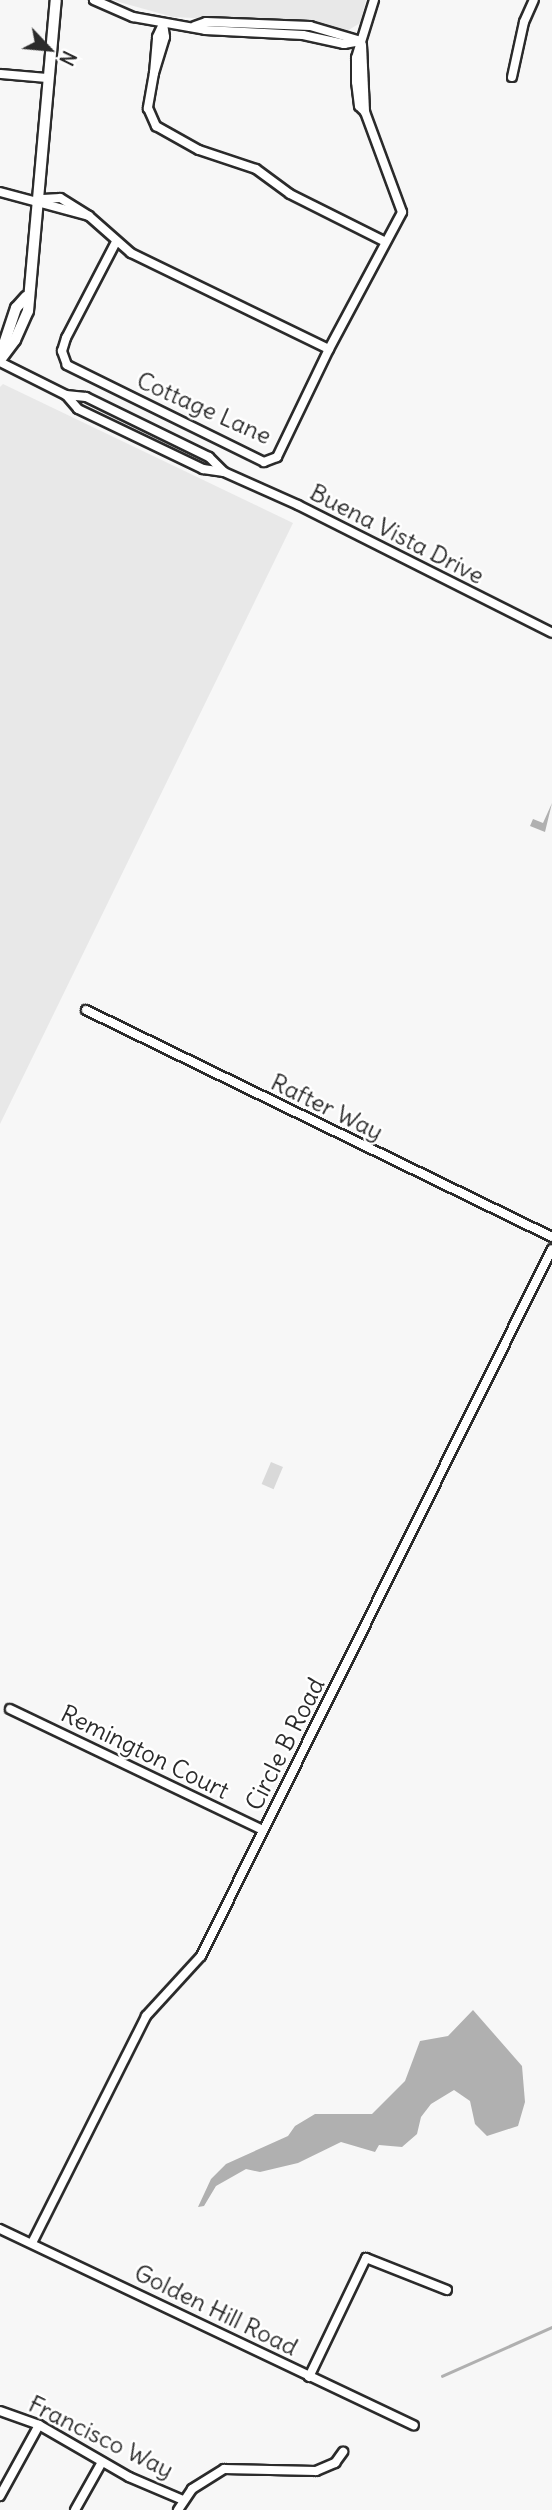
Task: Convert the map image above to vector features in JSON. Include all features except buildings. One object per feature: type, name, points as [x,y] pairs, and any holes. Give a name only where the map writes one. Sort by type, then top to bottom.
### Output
[{"type":"street","points":[[0,359],[22,327],[28,311],[26,297],[38,199],[46,78],[55,0]]},
{"type":"street","points":[[94,0],[163,24],[195,26],[205,30],[320,37],[344,44],[360,41]]},
{"type":"street","points":[[0,192],[38,199],[89,216],[117,242],[329,349],[384,241],[402,212],[365,112],[360,41],[374,0]]},
{"type":"street","points":[[512,76],[524,22],[534,0]]},
{"type":"street","points":[[163,24],[155,49],[148,108],[156,126],[199,150],[256,169],[290,194],[384,241]]},
{"type":"street","points":[[0,74],[46,78]]},
{"type":"street","name":"Cottage Lane","points":[[117,242],[66,338],[62,351],[67,365],[264,461],[276,457],[329,349]]},
{"type":"street","name":"Buena Vista Drive","points":[[0,359],[66,395],[98,403],[209,457],[224,472]]},
{"type":"street","name":"Buena Vista Drive","points":[[66,395],[78,409],[203,469],[224,472],[552,633]]},
{"type":"street","name":"Rafter Way","points":[[86,1010],[552,1237]]},
{"type":"street","name":"Circle B Road","points":[[32,2243],[145,2016],[201,1956],[552,1249]]},
{"type":"street","name":"Remington Court","points":[[10,1709],[263,1830]]},
{"type":"street","name":"Golden Hill Road","points":[[0,2229],[414,2426]]},
{"type":"street","points":[[309,2377],[366,2258],[447,2290]]},
{"type":"street","name":"Francisco Way","points":[[0,2411],[39,2425],[102,2462],[183,2500]]},
{"type":"street","points":[[0,2496],[39,2425]]},
{"type":"street","points":[[178,2510],[183,2500],[224,2469],[316,2471],[335,2463],[342,2452]]},
{"type":"street","points":[[75,2510],[102,2462]]},
{"type":"shaded area","points":[[112,0],[366,0],[360,23],[347,31],[309,23],[173,17]]},
{"type":"shaded area","points":[[3,384],[293,523],[0,1124],[0,387]]},
{"type":"shaded area","points":[[552,803],[545,832],[530,826],[533,819],[543,823]]},
{"type":"shaded area","points":[[271,1462],[283,1467],[274,1489],[262,1484]]},
{"type":"shaded area","points":[[473,2010],[522,2066],[525,2102],[518,2126],[487,2136],[475,2124],[470,2101],[454,2090],[431,2104],[421,2117],[417,2134],[402,2147],[379,2145],[375,2152],[341,2142],[298,2163],[260,2172],[246,2169],[216,2186],[204,2206],[198,2207],[211,2179],[226,2164],[288,2136],[295,2126],[315,2114],[372,2114],[405,2081],[420,2041],[448,2036]]},
{"type":"waterway","points":[[442,2376],[552,2327]]}]
